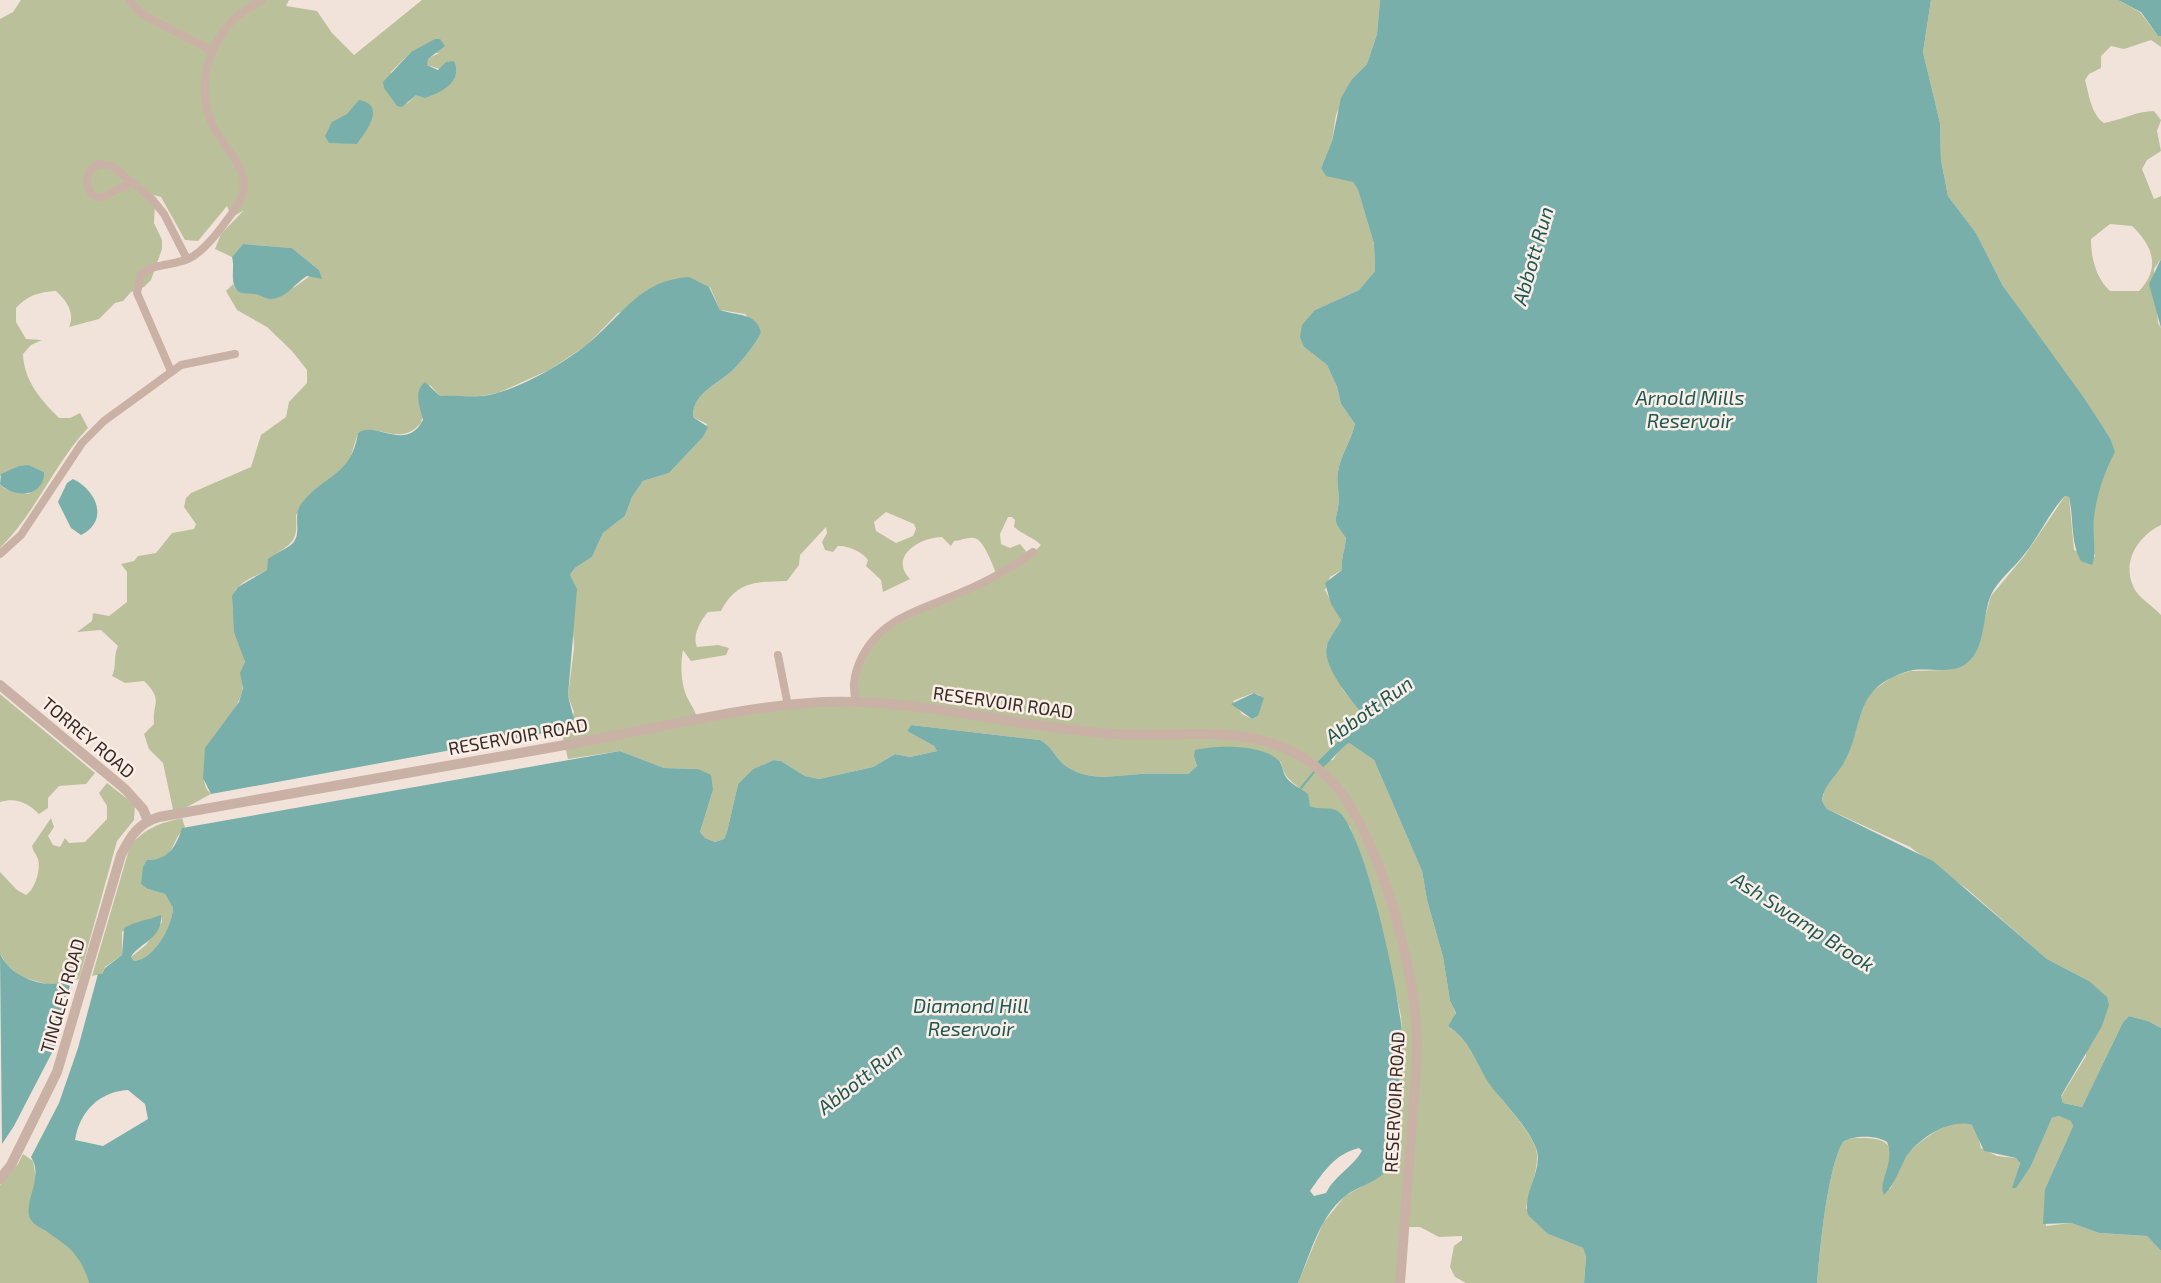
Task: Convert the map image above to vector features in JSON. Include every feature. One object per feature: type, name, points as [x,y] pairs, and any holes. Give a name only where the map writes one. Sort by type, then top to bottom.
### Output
[{"type":"street","points":[[129,0],[142,14],[212,51]]},
{"type":"street","points":[[171,371],[137,293],[141,274],[152,266],[188,259],[198,253],[236,208],[243,196],[244,172],[218,135],[206,103],[206,78],[212,51],[221,34],[236,16],[261,0]]},
{"type":"street","points":[[131,183],[100,198],[92,195],[87,180],[94,166],[105,164],[123,174],[152,199],[164,214],[188,259]]},
{"type":"street","points":[[0,554],[21,535],[72,456],[93,431],[181,365],[236,354]]},
{"type":"street","points":[[856,702],[853,692],[855,674],[865,651],[883,628],[932,602],[1001,574],[1033,552]]},
{"type":"street","points":[[778,656],[788,706]]},
{"type":"street","name":"TORREY ROAD","points":[[0,686],[124,789],[143,809],[148,821]]},
{"type":"street","name":"RESERVOIR ROAD","points":[[148,821],[159,817],[788,706],[856,702],[902,705],[1113,734],[1236,734],[1271,742],[1323,772],[1354,811],[1371,846],[1388,892],[1413,997],[1417,1039],[1400,1283]]},
{"type":"street","name":"TINGLEY ROAD","points":[[0,1179],[11,1165],[57,1072],[121,855],[130,836],[148,821]]},
{"type":"green space","points":[[21,0],[289,0],[286,6],[317,11],[332,33],[354,55],[422,0],[1380,0],[1377,34],[1367,64],[1352,79],[1336,115],[1332,141],[1321,168],[1353,182],[1358,190],[1374,244],[1375,271],[1359,290],[1315,310],[1304,347],[1327,365],[1337,387],[1341,404],[1355,424],[1337,475],[1339,500],[1336,523],[1346,538],[1342,570],[1330,577],[1325,590],[1341,620],[1326,647],[1343,690],[1363,715],[1339,731],[1342,737],[1317,762],[1333,760],[1340,749],[1349,743],[1374,760],[1422,871],[1427,900],[1443,957],[1450,1001],[1456,1014],[1448,1026],[1466,1044],[1488,1081],[1524,1127],[1535,1146],[1537,1161],[1526,1208],[1548,1234],[1583,1248],[1586,1255],[1584,1283],[1466,1283],[1455,1277],[1450,1267],[1454,1246],[1462,1240],[1462,1236],[1439,1237],[1420,1227],[1405,1227],[1399,1283],[1298,1283],[1323,1223],[1345,1196],[1370,1182],[1391,1165],[1397,1136],[1396,1103],[1403,1045],[1401,1016],[1373,892],[1350,827],[1333,809],[1316,809],[1310,806],[1307,794],[1287,777],[1281,762],[1194,757],[1197,766],[1188,774],[1096,776],[1069,768],[1040,740],[911,725],[907,731],[934,746],[937,751],[910,757],[895,754],[873,767],[819,779],[805,776],[781,761],[775,760],[753,769],[738,784],[724,839],[715,842],[705,838],[700,832],[713,790],[698,769],[664,768],[620,751],[568,759],[561,730],[570,725],[574,712],[568,696],[574,648],[570,575],[575,568],[592,557],[603,533],[625,516],[632,497],[643,481],[669,473],[703,437],[707,424],[693,417],[697,401],[702,394],[735,368],[753,347],[761,333],[745,314],[720,310],[710,287],[618,313],[587,345],[549,370],[498,393],[480,396],[440,396],[430,385],[421,423],[405,434],[374,430],[358,433],[349,462],[296,515],[296,531],[293,541],[271,557],[267,570],[241,584],[234,594],[233,612],[245,662],[242,693],[208,747],[205,757],[204,782],[211,794],[174,814],[163,763],[149,749],[144,734],[154,724],[156,702],[154,693],[144,681],[125,683],[112,676],[118,646],[101,630],[77,632],[92,621],[93,613],[109,616],[127,602],[127,572],[121,564],[134,561],[138,556],[156,553],[172,533],[194,529],[196,524],[184,507],[186,498],[191,493],[251,467],[261,435],[286,417],[289,402],[307,383],[307,370],[292,351],[267,327],[237,310],[226,291],[233,284],[240,292],[273,297],[287,292],[319,270],[292,248],[243,244],[232,257],[215,249],[221,234],[244,210],[236,215],[230,213],[227,206],[198,241],[185,240],[161,197],[150,194],[155,204],[154,223],[162,240],[162,249],[151,280],[144,287],[131,292],[123,301],[115,303],[99,319],[69,327],[71,317],[69,308],[56,291],[34,295],[20,304],[16,308],[16,322],[26,339],[42,340],[31,345],[23,354],[30,381],[40,397],[59,418],[70,418],[80,413],[88,428],[65,457],[25,518],[0,548],[0,484],[5,489],[28,494],[40,486],[44,472],[29,465],[0,476],[0,19],[13,12]],"holes":[[[411,52],[439,53],[427,59],[427,65],[440,69],[408,103],[397,106],[391,72]],[[886,512],[914,524],[916,529],[913,536],[896,543],[876,531],[874,522]],[[1008,517],[1012,517],[1015,520],[1014,527],[1041,545],[1030,556],[1020,544],[1010,548],[1001,544],[1000,534]],[[826,527],[827,533],[822,542],[825,550],[833,552],[838,546],[842,546],[862,554],[868,560],[866,566],[881,580],[883,592],[910,579],[904,571],[905,556],[917,544],[934,538],[942,537],[951,546],[954,541],[972,538],[978,540],[985,548],[997,575],[879,633],[861,665],[852,702],[697,720],[683,681],[681,668],[683,650],[691,661],[726,655],[729,648],[718,645],[697,647],[695,638],[702,620],[708,612],[721,611],[727,601],[741,588],[757,583],[787,581],[799,565],[800,555]],[[1253,693],[1260,695],[1258,716],[1252,719],[1242,714],[1233,701]]]},
{"type":"green space","points":[[1931,0],[2118,0],[2140,12],[2158,36],[2161,36],[2161,47],[2151,40],[2124,49],[2111,46],[2101,56],[2101,68],[2089,74],[2085,80],[2093,109],[2104,123],[2141,112],[2154,111],[2161,120],[2157,131],[2161,151],[2147,160],[2142,169],[2154,199],[2161,196],[2161,259],[2154,269],[2158,323],[2161,328],[2161,525],[2145,536],[2134,551],[2130,578],[2136,591],[2161,615],[2161,1028],[2148,1021],[2129,1016],[2123,1022],[2082,1107],[2063,1103],[2061,1097],[2086,1056],[2089,981],[2047,959],[1967,889],[1910,847],[1827,809],[1822,801],[1825,788],[1842,766],[1855,734],[1862,707],[1871,692],[1892,677],[1910,671],[1948,670],[1975,653],[1991,596],[2025,555],[2065,496],[2069,497],[2074,550],[2095,557],[2092,539],[2094,510],[2110,450],[2110,438],[2003,286],[1976,233],[1948,196],[1941,160],[1940,123],[1923,52]],"holes":[[[2110,224],[2132,226],[2149,249],[2152,257],[2150,274],[2139,291],[2110,291],[2101,280],[2095,267],[2091,239]]]},
{"type":"green space","points":[[0,694],[95,773],[86,784],[59,786],[48,798],[48,808],[39,814],[21,802],[11,800],[0,802]]},
{"type":"green space","points":[[107,783],[135,805],[134,820],[117,841],[79,979],[54,986],[21,977],[6,964],[0,953],[0,872],[17,890],[26,895],[35,884],[39,868],[32,846],[51,818],[54,827],[48,836],[53,845],[60,847],[65,838],[69,843],[85,842],[107,819],[107,806],[99,793]]},
{"type":"green space","points":[[182,818],[185,827],[168,854],[147,860],[148,889],[165,894],[173,908],[166,933],[149,955],[134,961],[131,957],[146,945],[162,922],[161,916],[131,926],[122,932],[122,955],[105,967],[102,974],[92,976],[130,846],[153,827]]},
{"type":"green space","points":[[2059,1116],[2072,1121],[2073,1126],[2045,1189],[2046,1226],[2071,1223],[2099,1233],[2147,1236],[2161,1251],[2161,1283],[1817,1283],[1829,1190],[1837,1154],[1843,1142],[1860,1138],[1885,1142],[1891,1153],[1891,1160],[1883,1185],[1890,1189],[1912,1149],[1938,1130],[1958,1123],[1966,1123],[1975,1128],[1981,1148],[1997,1156],[2016,1158],[2020,1162],[2013,1188],[2031,1166],[2052,1118]]},
{"type":"green space","points":[[23,1154],[33,1161],[36,1178],[62,1242],[83,1262],[89,1283],[0,1283],[0,1185],[18,1164]]},
{"type":"water","name":"Arnold Mills Reservoir","points":[[1380,0],[1931,0],[1923,52],[1940,123],[1941,160],[1948,196],[1976,233],[2003,286],[2084,398],[2110,438],[2115,452],[2097,499],[2092,565],[2081,561],[2078,554],[2069,497],[2065,496],[2029,549],[1991,595],[1981,640],[1973,657],[1961,667],[1954,669],[1909,671],[1890,679],[1877,688],[1868,698],[1862,710],[1850,751],[1827,787],[1822,801],[1827,809],[1933,861],[2047,959],[2089,981],[2107,997],[2109,1005],[2102,1026],[2061,1096],[2063,1103],[2082,1107],[2123,1022],[2129,1016],[2148,1021],[2161,1028],[2161,1251],[2147,1236],[2099,1233],[2071,1223],[2043,1224],[2045,1189],[2073,1126],[2071,1121],[2059,1116],[2052,1118],[2031,1166],[2016,1188],[2012,1188],[2020,1163],[2016,1158],[1984,1151],[1972,1125],[1945,1127],[1918,1143],[1906,1157],[1894,1182],[1884,1195],[1882,1190],[1889,1157],[1887,1142],[1865,1137],[1843,1142],[1837,1154],[1829,1190],[1817,1283],[1584,1283],[1586,1256],[1583,1248],[1548,1234],[1528,1215],[1528,1199],[1537,1167],[1537,1151],[1522,1124],[1488,1082],[1467,1045],[1448,1026],[1456,1013],[1450,1001],[1443,957],[1427,900],[1422,871],[1374,760],[1349,743],[1321,769],[1316,763],[1342,737],[1339,731],[1363,715],[1338,682],[1326,653],[1328,642],[1341,620],[1331,604],[1325,583],[1342,570],[1346,542],[1346,538],[1336,523],[1339,500],[1337,475],[1355,424],[1341,404],[1337,387],[1327,365],[1304,347],[1300,337],[1302,325],[1315,310],[1359,290],[1375,271],[1374,244],[1358,190],[1353,182],[1326,176],[1321,168],[1332,141],[1341,98],[1352,79],[1367,64],[1377,34]]},
{"type":"water","points":[[2118,0],[2161,0],[2161,36],[2158,36],[2141,12]]},
{"type":"water","points":[[435,39],[440,39],[445,46],[428,59],[427,65],[438,70],[446,62],[454,61],[456,75],[449,85],[438,93],[425,98],[416,95],[402,107],[397,106],[384,88],[383,82],[411,52]]},
{"type":"water","points":[[359,100],[372,107],[373,113],[369,126],[361,139],[357,144],[329,143],[325,136],[332,122],[347,114]]},
{"type":"water","points":[[243,244],[292,248],[319,270],[322,279],[307,276],[282,296],[271,299],[240,292],[233,282],[232,257]]},
{"type":"water","points":[[2161,259],[2161,328],[2149,284]]},
{"type":"water","points":[[689,277],[709,287],[720,310],[750,318],[759,326],[761,333],[753,347],[735,368],[702,394],[697,401],[693,417],[708,427],[703,437],[669,473],[643,481],[632,497],[625,516],[603,533],[592,557],[575,568],[570,575],[577,589],[568,696],[574,719],[561,730],[211,794],[203,778],[205,748],[239,702],[243,688],[240,673],[245,662],[234,632],[232,596],[238,587],[267,570],[268,559],[292,544],[297,535],[298,509],[310,494],[343,467],[354,447],[358,433],[373,430],[399,435],[416,430],[423,420],[418,395],[425,382],[440,396],[481,396],[521,384],[563,362],[585,346],[643,293],[656,285]]},
{"type":"water","points":[[29,465],[44,472],[40,487],[34,491],[13,492],[0,484],[1,474],[19,466]]},
{"type":"water","points":[[73,479],[88,490],[96,505],[95,521],[90,529],[81,535],[71,528],[58,502],[67,483]]},
{"type":"water","points":[[1254,693],[1264,698],[1258,716],[1252,719],[1231,704]]},
{"type":"water","name":"Diamond Hill Reservoir","points":[[911,725],[1040,740],[1069,768],[1096,776],[1188,774],[1197,766],[1194,757],[1195,750],[1215,747],[1250,748],[1271,755],[1278,760],[1288,779],[1308,794],[1310,806],[1333,809],[1340,813],[1361,854],[1372,887],[1397,995],[1403,1044],[1396,1103],[1396,1143],[1393,1159],[1386,1172],[1347,1195],[1327,1217],[1298,1283],[89,1283],[74,1253],[31,1220],[29,1206],[36,1173],[31,1157],[59,1103],[78,1048],[98,974],[102,974],[105,968],[122,955],[124,928],[161,915],[158,930],[131,957],[134,961],[149,954],[166,932],[173,908],[165,894],[148,889],[141,884],[143,867],[147,860],[160,858],[170,851],[182,828],[620,751],[664,768],[698,769],[711,775],[713,790],[700,832],[705,838],[715,842],[724,839],[738,784],[753,769],[774,760],[781,761],[805,776],[819,779],[873,767],[895,754],[910,757],[937,751],[934,746],[907,731]],"holes":[[[128,1090],[145,1104],[148,1119],[103,1146],[75,1140],[81,1120],[92,1105],[108,1095]],[[1359,1148],[1362,1151],[1358,1157],[1326,1193],[1314,1196],[1310,1191],[1331,1164],[1343,1154]]]},
{"type":"water","points":[[0,953],[12,969],[31,980],[52,984],[71,980],[58,1041],[14,1126],[2,1144]]},
{"type":"waterway","name":"Abbott Run","points":[[1301,788],[1314,772]]},
{"type":"water label","name":"Ash Swamp Brook","points":[[1803,922]]}]
